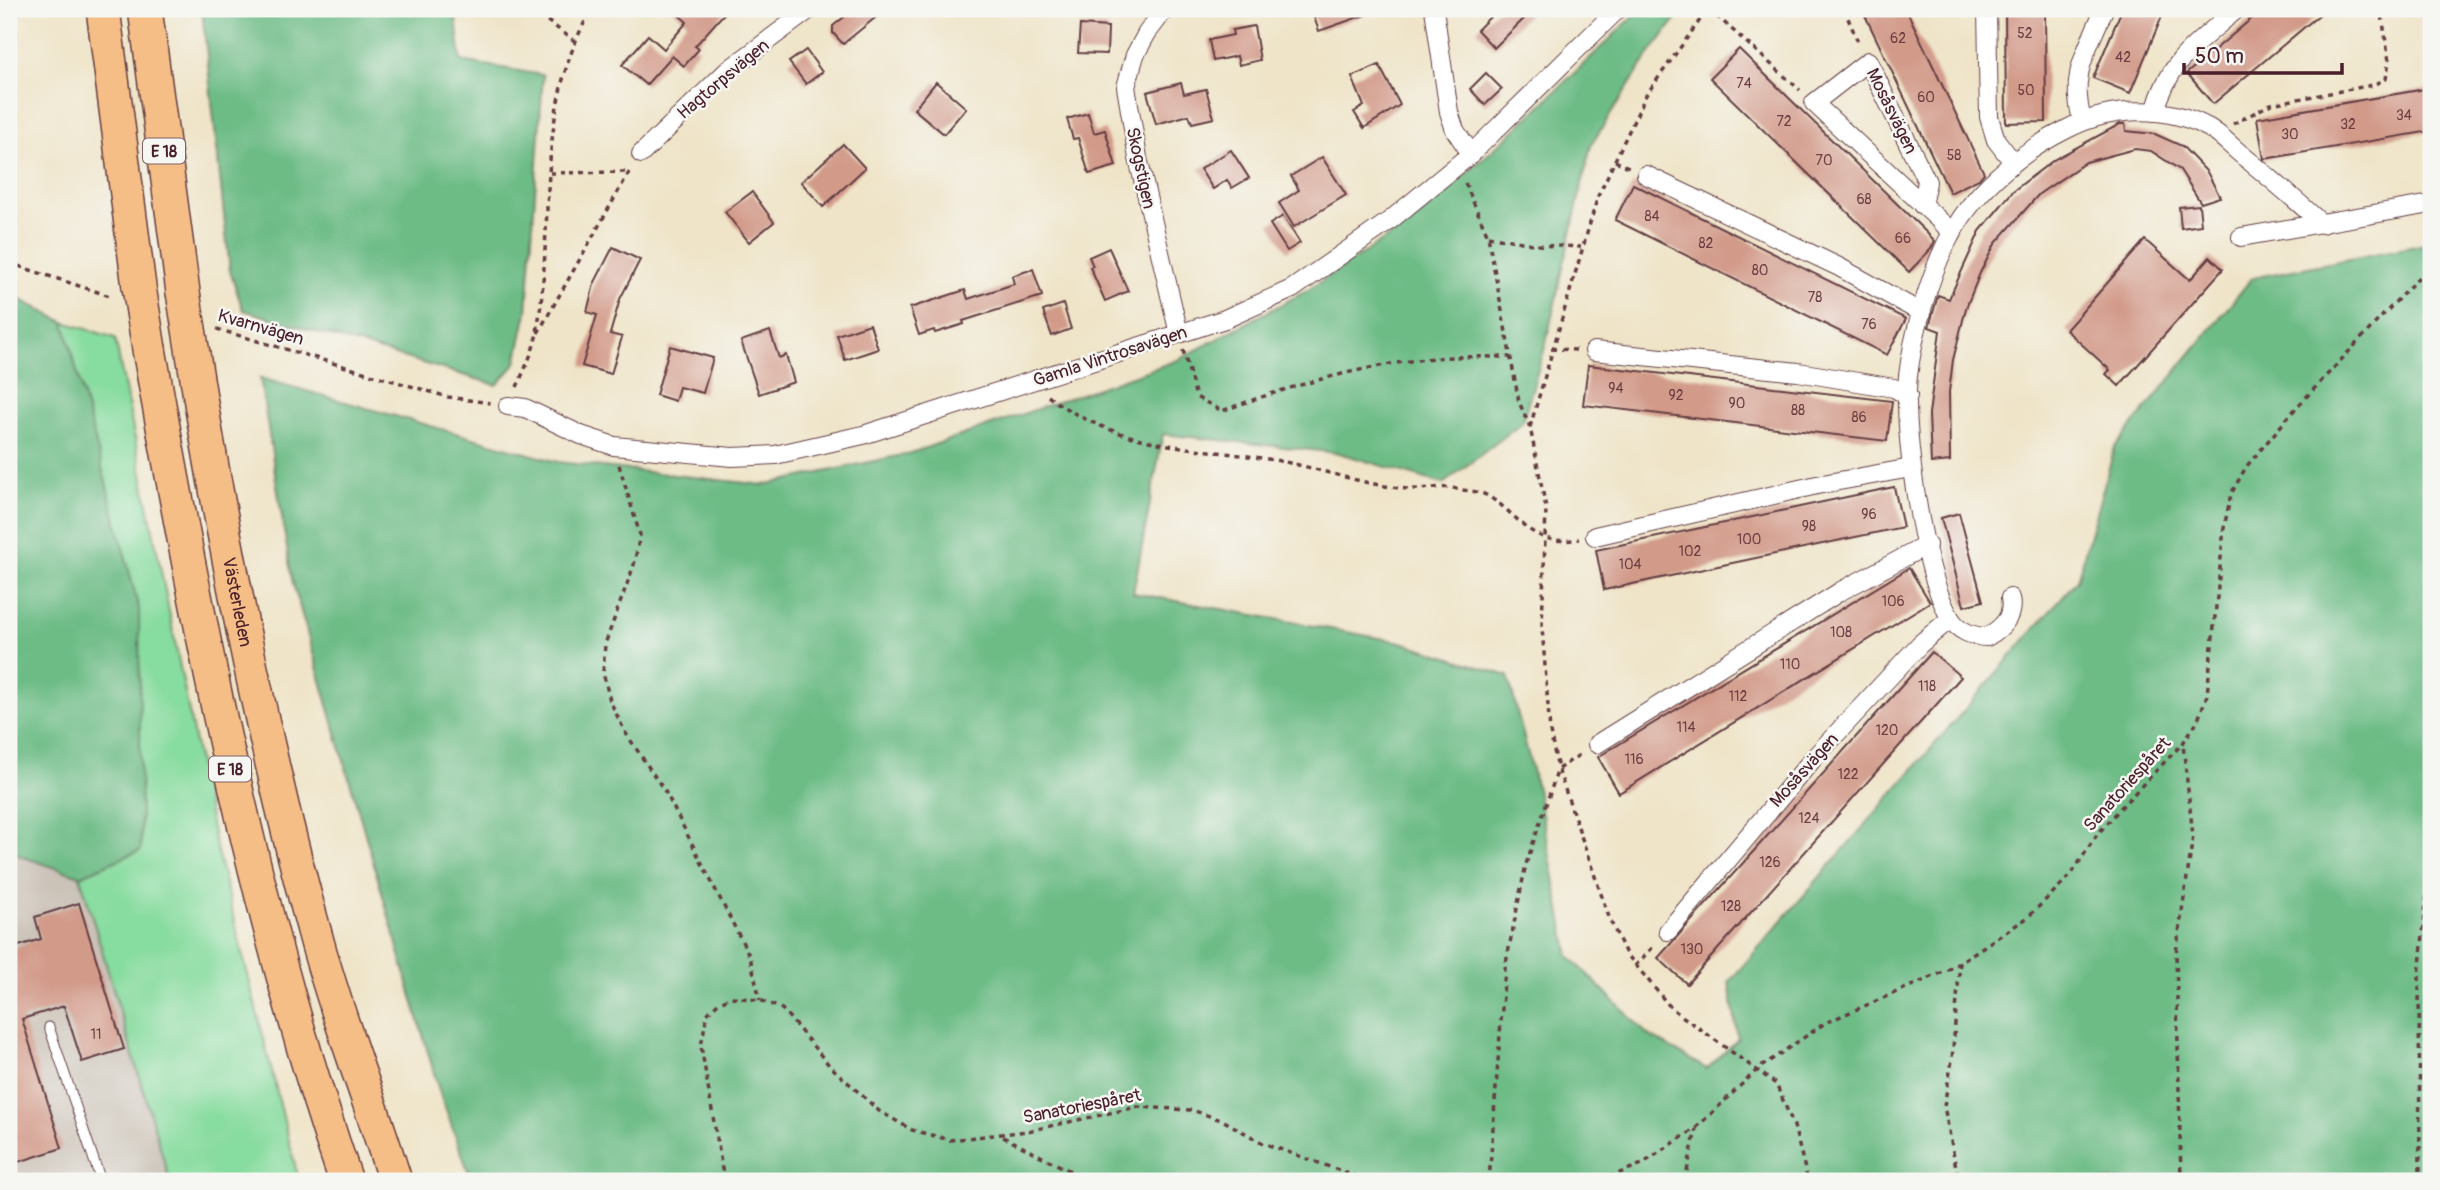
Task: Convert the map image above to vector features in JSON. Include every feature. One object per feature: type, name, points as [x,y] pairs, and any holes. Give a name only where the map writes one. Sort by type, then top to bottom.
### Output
[{"type":"highway","name":"E 18","points":[[103,9],[128,293],[149,349],[175,503],[230,768],[310,1069],[346,1181]]},
{"type":"highway","name":"Västerleden","points":[[145,9],[183,292],[201,341],[214,488],[270,760],[318,947],[396,1181]]},
{"type":"street","name":"Hagtorpsvägen","points":[[641,154],[727,71],[810,9]]},
{"type":"street","name":"Skogstigen","points":[[1165,9],[1141,44],[1126,87],[1138,158],[1179,334]]},
{"type":"street","points":[[1434,9],[1450,112],[1464,159]]},
{"type":"street","name":"Gamla Vintrosavägen","points":[[508,406],[525,408],[581,435],[614,446],[732,457],[775,455],[863,435],[1225,319],[1292,289],[1388,222],[1464,159],[1618,9]]},
{"type":"street","points":[[1987,9],[1990,117],[1996,140],[2013,162]]},
{"type":"street","points":[[2082,120],[2077,100],[2077,81],[2104,9]]},
{"type":"street","points":[[2155,112],[2162,88],[2175,64],[2237,9]]},
{"type":"street","name":"Mosåsvägen","points":[[1922,205],[1927,181],[1868,61],[1814,103],[1922,205],[1952,233]]},
{"type":"street","points":[[2010,598],[2010,615],[2001,628],[1987,637],[1967,633],[1950,619],[1927,545],[1911,468],[1908,377],[1922,313],[1952,233],[1981,194],[2013,162],[2082,120],[2104,113],[2155,112],[2196,122],[2216,134],[2322,224]]},
{"type":"street","points":[[1646,175],[1839,267],[1922,313]]},
{"type":"street","points":[[2241,237],[2431,204]]},
{"type":"street","points":[[1594,351],[1798,372],[1894,388],[1908,396]]},
{"type":"street","points":[[1595,536],[1817,485],[1911,468]]},
{"type":"street","points":[[1597,744],[1841,591],[1927,545]]},
{"type":"street","name":"Mosåsvägen","points":[[1668,931],[1812,760],[1920,644],[1950,619]]},
{"type":"lane","points":[[49,1027],[101,1181]]},
{"type":"path","points":[[531,9],[576,42]]},
{"type":"path","points":[[537,335],[549,173],[558,104],[576,42],[592,9]]},
{"type":"path","points":[[1530,427],[1598,195],[1646,95],[1709,9],[1814,103]]},
{"type":"path","points":[[1844,9],[1868,61]]},
{"type":"path","points":[[2216,134],[2271,104],[2373,85],[2386,79],[2389,61],[2381,9]]},
{"type":"path","points":[[508,406],[537,335],[641,154]]},
{"type":"path","points":[[1464,159],[1488,236],[1519,402],[1530,427],[1542,478],[1545,539],[1542,626],[1550,732],[1558,769],[1610,920],[1635,966],[1671,1008],[1699,1031],[1758,1069],[1776,1084],[1783,1094],[1808,1181]]},
{"type":"path","points":[[549,173],[629,173]]},
{"type":"path","points":[[1488,236],[1581,247]]},
{"type":"path","points":[[9,263],[128,293]]},
{"type":"path","name":"Sanatoriespåret","points":[[1600,1181],[1642,1164],[1696,1128],[1758,1069],[1825,1023],[1879,1002],[1960,962],[2027,918],[2071,875],[2110,819],[2183,743],[2198,720],[2207,695],[2224,528],[2231,494],[2246,467],[2296,408],[2431,264]]},
{"type":"path","points":[[1179,334],[1196,397],[1222,411],[1258,397],[1386,365],[1436,358],[1511,357]]},
{"type":"path","name":"Kvarnvägen","points":[[201,341],[447,397],[508,406]]},
{"type":"path","points":[[1551,349],[1594,351]]},
{"type":"path","points":[[1030,382],[1071,414],[1103,430],[1147,442],[1281,461],[1409,489],[1450,487],[1486,495],[1521,525],[1545,539],[1575,540],[1595,536]]},
{"type":"path","points":[[614,446],[629,507],[640,535],[634,565],[605,644],[603,672],[610,701],[625,732],[666,793],[750,957],[760,1000],[731,997],[718,1003],[707,1014],[704,1027],[701,1046],[724,1181]]},
{"type":"path","points":[[2181,1181],[2176,953],[2193,836],[2183,743]]},
{"type":"path","points":[[1489,1181],[1505,968],[1525,864],[1558,769],[1597,744]]},
{"type":"path","points":[[2420,1181],[2419,976],[2431,849]]},
{"type":"path","points":[[1635,966],[1668,931]]},
{"type":"path","points":[[1960,962],[1952,1060],[1944,1106],[1957,1172],[1966,1181]]},
{"type":"path","name":"Sanatoriespåret","points":[[760,1000],[782,1009],[829,1065],[879,1111],[912,1130],[950,1140],[1001,1136],[1137,1107],[1192,1110],[1224,1121],[1263,1143],[1355,1176],[1372,1179],[1413,1176],[1447,1181]]},
{"type":"path","points":[[1685,1181],[1696,1128]]},
{"type":"path","points":[[1001,1136],[1090,1181]]},
{"type":"shaded area","points":[[9,845],[20,856],[80,876],[170,1181],[9,1181]]},
{"type":"green space","points":[[202,9],[455,9],[461,61],[543,75],[527,312],[516,363],[497,385],[243,310],[230,271]]},
{"type":"green space","points":[[1641,9],[1684,9],[1652,50],[1591,145],[1545,347],[1522,423],[1443,484],[1339,453],[1163,434],[1133,593],[1401,642],[1508,676],[1537,789],[1569,956],[1647,1034],[1707,1069],[1738,1039],[1729,982],[2077,580],[2115,447],[2252,278],[2431,243],[2431,1181],[472,1181],[440,1094],[292,580],[260,378],[558,462],[764,485],[911,453],[1178,360],[1308,290],[1418,217],[1515,130]]},
{"type":"green space","points":[[9,294],[64,322],[139,609],[141,850],[80,876],[20,856],[9,845]]},
{"type":"green space","points":[[64,322],[115,338],[214,839],[299,1181],[170,1181],[80,876],[141,850]]},
{"type":"building","points":[[672,9],[728,9],[695,46],[699,49],[684,66],[672,56],[646,85],[622,65],[648,35],[664,49],[687,22]]},
{"type":"building","points":[[854,9],[886,9],[843,44],[833,33],[833,26]]},
{"type":"building","points":[[1311,9],[1376,9],[1376,11],[1319,31]]},
{"type":"building","points":[[1498,9],[1534,9],[1494,48],[1477,30]]},
{"type":"building","points":[[1862,9],[1906,9],[1984,173],[1979,179],[1950,193]]},
{"type":"building","points":[[2005,9],[2045,9],[2046,122],[2006,123]]},
{"type":"building","points":[[2122,9],[2165,9],[2130,93],[2093,78]]},
{"type":"building","points":[[2263,9],[2326,9],[2213,104],[2187,73]]},
{"type":"building","points":[[1080,25],[1108,27],[1107,54],[1078,53]]},
{"type":"building","points":[[1254,26],[1260,60],[1239,65],[1237,56],[1213,61],[1209,40],[1233,35],[1232,30]]},
{"type":"building","points":[[1739,49],[1935,241],[1909,272],[1710,78]]},
{"type":"building","points":[[806,50],[822,72],[806,84],[789,62]]},
{"type":"building","points":[[1379,65],[1400,105],[1364,128],[1354,112],[1364,106],[1352,77]]},
{"type":"building","points":[[1486,73],[1502,89],[1485,105],[1470,89]]},
{"type":"building","points":[[936,82],[966,108],[944,134],[914,109]]},
{"type":"building","points":[[1181,83],[1184,94],[1206,89],[1214,118],[1192,123],[1189,115],[1156,124],[1147,92]]},
{"type":"building","points":[[2431,88],[2431,131],[2264,159],[2257,118]]},
{"type":"building","points":[[1088,113],[1094,133],[1105,130],[1116,166],[1089,174],[1078,138],[1073,139],[1067,119]]},
{"type":"building","points":[[2120,124],[2125,124],[2126,131],[2155,134],[2182,146],[2207,172],[2220,197],[2201,203],[2180,170],[2151,151],[2135,149],[2086,162],[2039,194],[1995,244],[1980,273],[1966,308],[1953,360],[1949,392],[1950,461],[1931,463],[1929,414],[1940,331],[1929,327],[1938,295],[1949,299],[1980,231],[2013,191],[2055,159]]},
{"type":"building","points":[[843,144],[865,168],[823,207],[801,182]]},
{"type":"building","points":[[1231,150],[1249,178],[1232,188],[1227,180],[1213,189],[1200,169]]},
{"type":"building","points":[[1322,157],[1346,195],[1294,227],[1279,203],[1299,190],[1291,176]]},
{"type":"building","points":[[1633,184],[1906,319],[1887,355],[1615,220]]},
{"type":"building","points":[[752,192],[774,222],[749,242],[725,212]]},
{"type":"building","points":[[2199,205],[2201,225],[2181,228],[2179,207]]},
{"type":"building","points":[[1283,216],[1300,243],[1287,251],[1270,224]]},
{"type":"building","points":[[2145,240],[2190,280],[2210,257],[2223,269],[2119,386],[2106,374],[2110,370],[2066,330]]},
{"type":"building","points":[[613,247],[640,260],[620,299],[610,334],[622,337],[611,374],[582,366],[597,315],[587,312],[594,284]]},
{"type":"building","points":[[1109,248],[1128,291],[1105,301],[1090,267],[1093,266],[1089,257]]},
{"type":"building","points":[[1033,269],[1042,296],[963,321],[964,324],[919,335],[910,308],[965,290],[968,299],[1014,284],[1012,276]]},
{"type":"building","points":[[1063,304],[1071,329],[1052,336],[1043,311]]},
{"type":"building","points":[[870,324],[878,349],[845,360],[837,335]]},
{"type":"building","points":[[770,331],[779,358],[786,355],[794,382],[759,394],[741,341]]},
{"type":"building","points":[[670,346],[713,358],[703,393],[679,387],[675,401],[656,395]]},
{"type":"building","points":[[1588,365],[1892,401],[1887,441],[1583,405]]},
{"type":"building","points":[[1894,487],[1903,527],[1604,590],[1596,550]]},
{"type":"building","points":[[1959,513],[1983,601],[1964,606],[1941,518]]},
{"type":"building","points":[[1909,568],[1930,602],[1619,793],[1598,757]]},
{"type":"building","points":[[1932,652],[1961,677],[1687,984],[1658,958]]},
{"type":"building","points":[[79,903],[124,1049],[82,1062],[64,1006],[22,1019],[62,1148],[9,1165],[9,949],[41,939],[35,917]]}]
